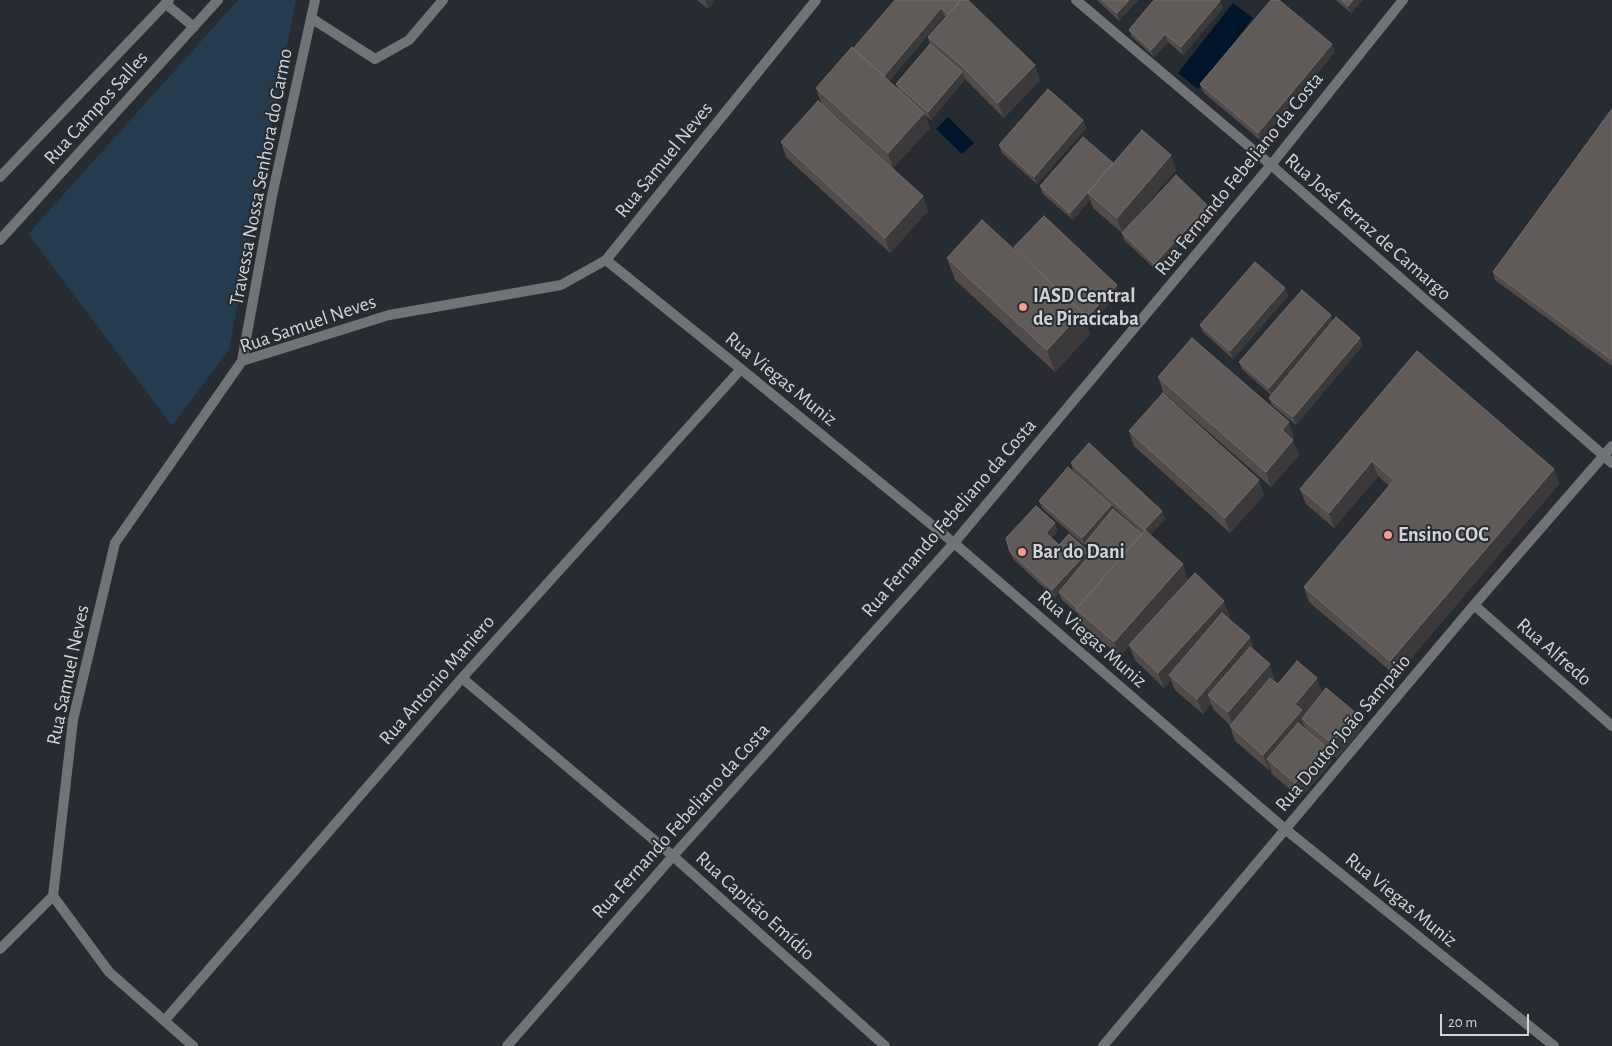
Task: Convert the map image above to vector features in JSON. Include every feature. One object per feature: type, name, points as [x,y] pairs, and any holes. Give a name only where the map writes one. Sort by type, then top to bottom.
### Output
[{"type":"street","name":"Rua Campos Salles","points":[[0,240],[218,0]]},
{"type":"street","name":"Travessa Nossa Senhora do Carmo","points":[[242,362],[272,196],[315,0]]},
{"type":"street","points":[[311,18],[375,59],[409,40],[443,0]]},
{"type":"street","name":"Rua Samuel Neves","points":[[53,896],[73,720],[115,543],[242,362],[389,315],[561,285],[606,260],[816,0]]},
{"type":"street","name":"Rua José Ferraz de Camargo","points":[[1076,0],[1271,165],[1612,462]]},
{"type":"street","name":"Rua Fernando Febeliano da Costa","points":[[507,1046],[673,856],[954,543],[1271,165],[1403,0]]},
{"type":"street","name":"Rua Campos Salles","points":[[0,177],[168,2]]},
{"type":"street","points":[[168,2],[194,27]]},
{"type":"street","name":"Rua Viegas Muniz","points":[[606,260],[954,543],[1285,829],[1554,1046]]},
{"type":"street","name":"Rua Antonio Maniero","points":[[165,1020],[462,678],[741,368]]},
{"type":"street","name":"Rua Doutor João Sampaio","points":[[1103,1046],[1474,605],[1612,446]]},
{"type":"street","name":"Rua Alfredo","points":[[1474,605],[1612,726]]},
{"type":"street","name":"Rua Capitão Emídio","points":[[462,678],[673,856],[885,1046]]},
{"type":"street","points":[[0,949],[53,896],[109,972],[193,1046]]},
{"type":"shaded area","points":[[238,0],[296,0],[229,350],[172,426],[28,234]]},
{"type":"shaded area","points":[[1233,3],[1253,18],[1198,89],[1178,73]]},
{"type":"shaded area","points":[[948,117],[974,143],[962,154],[936,129]]},
{"type":"building","points":[[895,0],[961,0],[948,14],[941,8],[884,76],[853,49]]},
{"type":"building","points":[[961,0],[968,0],[1035,65],[998,103],[960,64],[928,37]]},
{"type":"building","points":[[1102,0],[1129,0],[1117,13]]},
{"type":"building","points":[[1154,0],[1220,1],[1181,47],[1165,34],[1151,50],[1129,30]]},
{"type":"building","points":[[1271,0],[1279,0],[1332,44],[1258,133],[1200,84]]},
{"type":"building","points":[[1342,0],[1353,0],[1348,6]]},
{"type":"building","points":[[930,44],[962,72],[928,112],[896,84]]},
{"type":"building","points":[[852,47],[924,113],[888,153],[816,88]]},
{"type":"building","points":[[1048,89],[1083,120],[1034,177],[999,145]]},
{"type":"building","points":[[818,101],[923,196],[885,238],[781,142]]},
{"type":"building","points":[[1612,109],[1612,359],[1611,359],[1493,272]]},
{"type":"building","points":[[1142,130],[1171,155],[1117,218],[1088,193]]},
{"type":"building","points":[[1083,137],[1113,163],[1070,213],[1040,186]]},
{"type":"building","points":[[1176,175],[1208,206],[1154,264],[1122,233]]},
{"type":"building","points":[[1044,216],[1117,285],[1087,317],[1014,247]]},
{"type":"building","name":"IASD Central de Piracicaba","points":[[982,220],[1082,312],[1047,350],[947,258]]},
{"type":"building","points":[[1255,262],[1285,288],[1230,351],[1200,325]]},
{"type":"building","points":[[1302,290],[1331,315],[1269,388],[1239,362]]},
{"type":"building","points":[[1336,317],[1360,338],[1293,417],[1269,398]]},
{"type":"building","points":[[1192,338],[1289,422],[1282,430],[1293,440],[1266,472],[1158,377]]},
{"type":"building","points":[[1417,351],[1554,469],[1390,661],[1304,587],[1394,480],[1372,461],[1329,513],[1300,489]]},
{"type":"building","points":[[1163,393],[1259,480],[1225,518],[1129,431]]},
{"type":"building","points":[[1089,443],[1162,511],[1144,530],[1071,463]]},
{"type":"building","points":[[1068,467],[1111,505],[1082,538],[1039,501]]},
{"type":"building","points":[[1036,506],[1055,523],[1046,533],[1059,545],[1069,534],[1088,551],[1052,590],[1010,552],[1006,538]]},
{"type":"building","points":[[1113,509],[1142,534],[1077,608],[1059,592],[1094,550],[1085,543]]},
{"type":"building","points":[[1145,530],[1183,564],[1114,642],[1076,609]]},
{"type":"building","points":[[1195,573],[1224,601],[1158,673],[1129,645]]},
{"type":"building","points":[[1222,613],[1250,637],[1197,699],[1169,675]]},
{"type":"building","points":[[1250,647],[1270,664],[1228,712],[1208,695]]},
{"type":"building","points":[[1297,661],[1317,678],[1295,704],[1302,710],[1263,755],[1230,726],[1270,678],[1278,684]]},
{"type":"building","points":[[1326,688],[1356,713],[1332,743],[1302,719]]},
{"type":"building","points":[[1298,723],[1326,747],[1295,783],[1267,759]]},
{"type":"place","name":"IASD Central de Piracicaba","points":[[1023,307]]},
{"type":"place","name":"Ensino COC","points":[[1388,535]]},
{"type":"place","name":"Bar do Dani","points":[[1022,552]]}]
